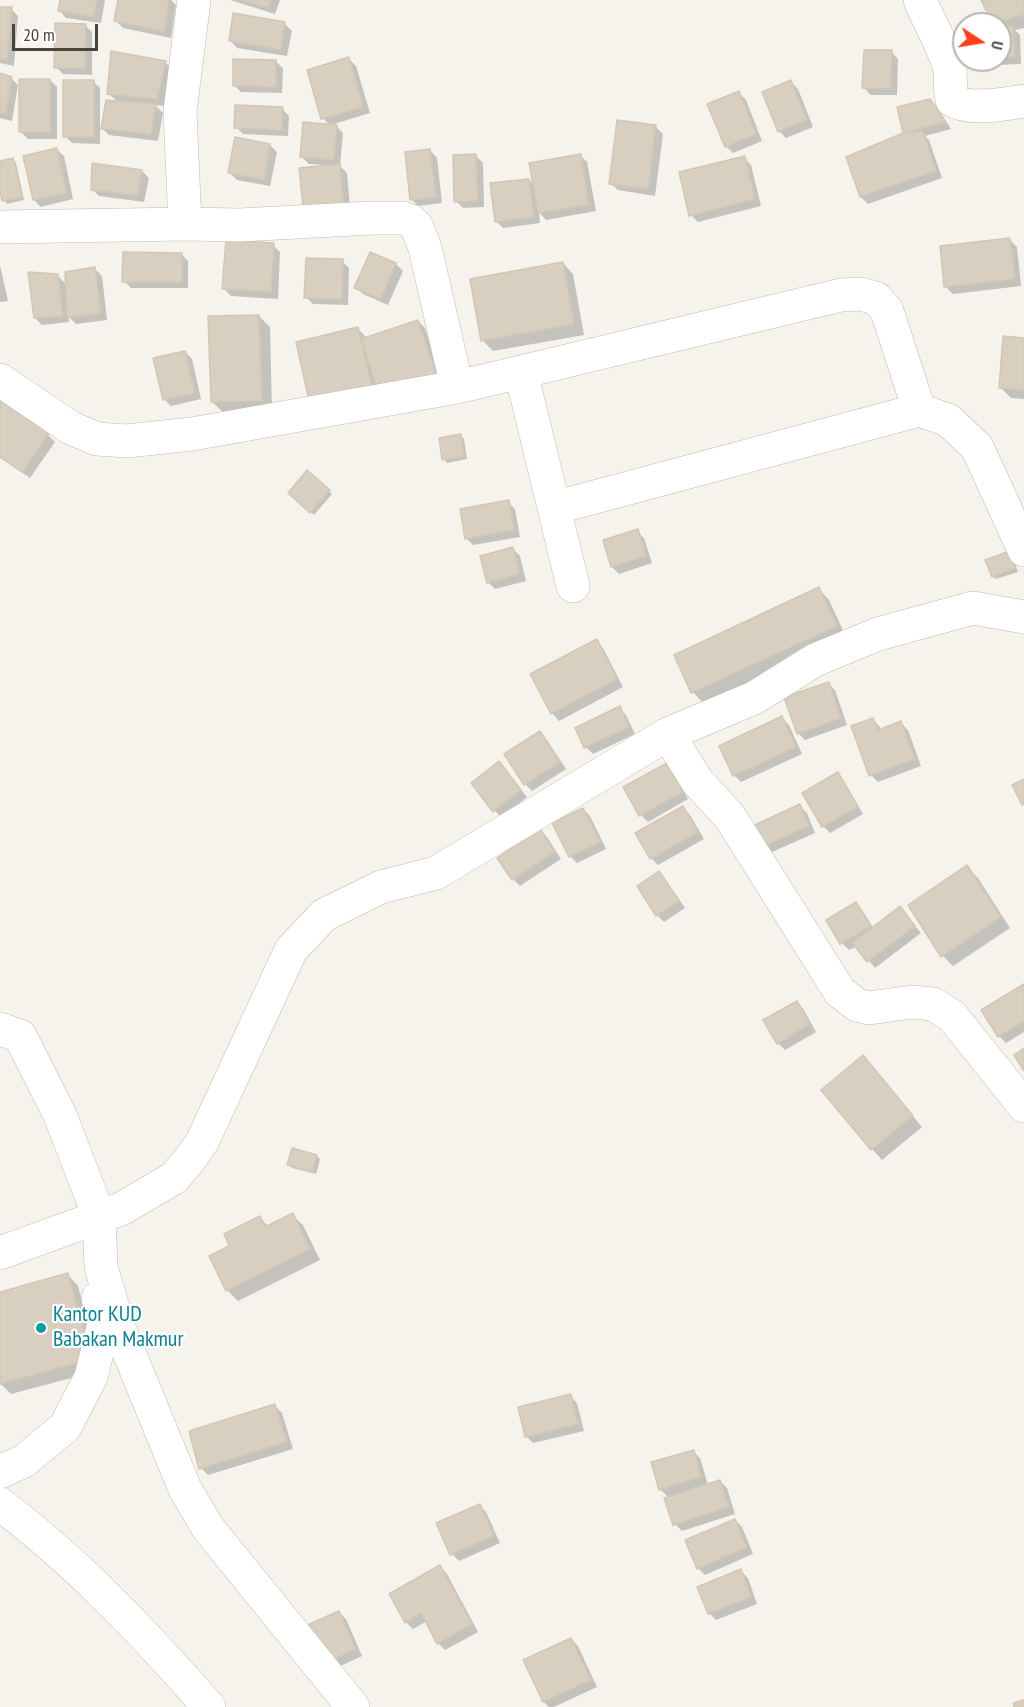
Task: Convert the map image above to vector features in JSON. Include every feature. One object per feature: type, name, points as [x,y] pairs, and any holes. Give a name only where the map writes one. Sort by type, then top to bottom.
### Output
[{"type":"street","points":[[185,224],[180,111],[194,0]]},
{"type":"street","points":[[920,0],[950,70],[952,100],[969,106],[1001,105],[1024,101]]},
{"type":"street","points":[[0,227],[240,225],[372,218],[402,218],[411,221],[417,227],[425,248],[457,387]]},
{"type":"street","points":[[0,380],[71,428],[97,439],[127,441],[192,434],[457,387],[841,294],[860,294],[876,298],[887,311],[919,410]]},
{"type":"street","points":[[521,372],[573,586]]},
{"type":"street","points":[[555,508],[919,410],[948,420],[977,447],[1024,550]]},
{"type":"street","points":[[0,1253],[99,1219],[174,1178],[202,1142],[291,950],[324,915],[381,887],[436,873],[668,734],[754,698],[815,660],[878,634],[973,608],[1024,617]]},
{"type":"street","points":[[668,734],[697,781],[730,817],[840,992],[857,1005],[869,1008],[912,1002],[933,1004],[952,1016],[1024,1106]]},
{"type":"street","points":[[0,1029],[20,1035],[60,1115],[99,1219],[101,1267],[119,1328],[185,1489],[208,1528],[353,1707]]},
{"type":"street","points":[[0,1472],[24,1461],[65,1427],[91,1377],[104,1324],[95,1286],[93,1258],[99,1219]]},
{"type":"street","points":[[0,1504],[69,1561],[153,1644],[209,1707]]},
{"type":"building","points":[[60,0],[97,0],[94,17],[58,11]]},
{"type":"building","points":[[118,0],[169,0],[165,32],[114,21]]},
{"type":"building","points":[[242,0],[271,0],[268,8]]},
{"type":"building","points":[[981,0],[1024,0],[1024,15],[1012,18],[1012,12],[987,12]]},
{"type":"building","points":[[0,7],[12,7],[7,60],[0,58]]},
{"type":"building","points":[[233,13],[285,22],[281,50],[229,41]]},
{"type":"building","points":[[55,23],[86,24],[85,68],[54,68]]},
{"type":"building","points":[[1012,26],[1015,57],[1012,57]]},
{"type":"building","points":[[864,50],[892,50],[891,89],[862,88]]},
{"type":"building","points":[[111,51],[166,61],[157,99],[107,94]]},
{"type":"building","points":[[349,57],[363,107],[321,119],[307,70]]},
{"type":"building","points":[[233,59],[276,60],[276,87],[233,86]]},
{"type":"building","points":[[0,73],[12,77],[6,114],[0,113]]},
{"type":"building","points":[[19,79],[50,79],[50,132],[19,132]]},
{"type":"building","points":[[63,80],[94,80],[94,137],[63,137]]},
{"type":"building","points":[[791,80],[807,120],[778,132],[762,92]]},
{"type":"building","points":[[739,91],[756,134],[725,147],[707,104]]},
{"type":"building","points":[[930,99],[946,122],[903,133],[897,107]]},
{"type":"building","points":[[106,100],[156,104],[151,134],[101,129]]},
{"type":"building","points":[[235,105],[283,107],[282,130],[234,128]]},
{"type":"building","points":[[617,120],[656,125],[648,189],[609,184]]},
{"type":"building","points":[[303,122],[337,125],[334,160],[300,157]]},
{"type":"building","points":[[923,131],[936,171],[860,197],[846,157],[903,133]]},
{"type":"building","points":[[235,137],[270,144],[264,180],[228,173]]},
{"type":"building","points":[[57,148],[67,193],[33,200],[23,156]]},
{"type":"building","points":[[430,149],[436,197],[410,200],[405,152]]},
{"type":"building","points":[[476,154],[478,201],[454,202],[453,155]]},
{"type":"building","points":[[581,154],[589,205],[538,213],[529,163]]},
{"type":"building","points":[[745,156],[755,199],[689,216],[679,172]]},
{"type":"building","points":[[13,158],[22,197],[2,201],[0,161]]},
{"type":"building","points":[[92,163],[142,170],[138,195],[91,190]]},
{"type":"building","points":[[340,164],[344,212],[304,216],[299,168]]},
{"type":"building","points":[[529,179],[534,217],[495,222],[490,183]]},
{"type":"building","points":[[1010,238],[1015,279],[944,287],[940,246]]},
{"type":"building","points":[[226,240],[274,243],[271,292],[222,289]]},
{"type":"building","points":[[123,252],[182,253],[182,282],[122,282]]},
{"type":"building","points":[[370,252],[396,263],[381,299],[354,288]]},
{"type":"building","points":[[306,258],[343,259],[342,299],[304,298]]},
{"type":"building","points":[[563,262],[574,324],[481,341],[470,279]]},
{"type":"building","points":[[95,267],[101,313],[67,318],[65,272]]},
{"type":"building","points":[[28,272],[58,274],[63,316],[34,318]]},
{"type":"building","points":[[259,315],[262,401],[211,402],[208,316]]},
{"type":"building","points":[[418,320],[436,374],[378,392],[361,339]]},
{"type":"building","points":[[358,327],[373,391],[310,405],[296,342]]},
{"type":"building","points":[[1003,336],[1024,338],[1024,390],[999,388]]},
{"type":"building","points":[[185,351],[195,393],[163,400],[153,358]]},
{"type":"building","points":[[0,399],[49,433],[22,472],[0,457]]},
{"type":"building","points":[[461,434],[464,457],[442,460],[439,438]]},
{"type":"building","points":[[307,470],[330,490],[310,513],[288,493]]},
{"type":"building","points":[[509,500],[514,530],[465,539],[460,509]]},
{"type":"building","points":[[638,529],[646,556],[611,567],[603,540]]},
{"type":"building","points":[[513,547],[520,574],[487,583],[480,556]]},
{"type":"building","points":[[1010,551],[1016,568],[992,577],[985,560]]},
{"type":"building","points":[[819,587],[837,626],[691,693],[674,655]]},
{"type":"building","points":[[597,639],[617,679],[551,714],[530,674]]},
{"type":"building","points":[[829,682],[841,718],[797,734],[784,697]]},
{"type":"building","points":[[620,706],[629,727],[584,748],[575,728]]},
{"type":"building","points":[[782,716],[796,747],[733,776],[719,746]]},
{"type":"building","points":[[873,718],[878,730],[901,721],[915,759],[869,776],[851,726]]},
{"type":"building","points":[[540,731],[560,762],[524,785],[504,754]]},
{"type":"building","points":[[499,761],[521,790],[493,812],[471,783]]},
{"type":"building","points":[[667,763],[683,792],[639,816],[623,787]]},
{"type":"building","points":[[838,772],[858,807],[822,827],[802,793]]},
{"type":"building","points":[[1024,779],[1024,804],[1022,805],[1012,785]]},
{"type":"building","points":[[800,804],[809,826],[764,846],[755,825]]},
{"type":"building","points":[[683,806],[698,832],[650,859],[635,833]]},
{"type":"building","points":[[583,808],[600,842],[569,857],[552,823]]},
{"type":"building","points":[[540,829],[555,852],[512,880],[497,858]]},
{"type":"building","points":[[967,865],[1001,917],[941,957],[908,905]]},
{"type":"building","points":[[659,871],[679,901],[656,916],[637,886]]},
{"type":"building","points":[[856,902],[871,926],[840,944],[826,920]]},
{"type":"building","points":[[900,906],[915,926],[867,962],[852,943]]},
{"type":"building","points":[[1024,984],[1024,1021],[998,1037],[981,1010]]},
{"type":"building","points":[[797,1001],[810,1024],[777,1044],[763,1020]]},
{"type":"building","points":[[1024,1048],[1024,1071],[1014,1055]]},
{"type":"building","points":[[863,1055],[913,1116],[871,1150],[821,1090]]},
{"type":"building","points":[[292,1148],[317,1155],[313,1172],[287,1165]]},
{"type":"building","points":[[293,1213],[310,1249],[226,1291],[209,1256],[229,1246],[224,1234],[260,1216],[265,1227]]},
{"type":"building","name":"Kantor KUD Babakan Makmur","points":[[68,1273],[91,1359],[0,1384],[0,1292]]},
{"type":"building","points":[[571,1394],[578,1424],[525,1437],[518,1407]]},
{"type":"building","points":[[275,1404],[287,1442],[199,1469],[189,1431]]},
{"type":"building","points":[[694,1450],[701,1477],[659,1490],[651,1462]]},
{"type":"building","points":[[720,1480],[729,1507],[673,1525],[664,1498]]},
{"type":"building","points":[[480,1504],[494,1536],[450,1555],[436,1523]]},
{"type":"building","points":[[735,1519],[747,1547],[697,1569],[685,1540]]},
{"type":"building","points":[[440,1565],[472,1624],[437,1644],[421,1613],[405,1623],[389,1594]]},
{"type":"building","points":[[741,1569],[751,1597],[708,1614],[697,1587]]},
{"type":"building","points":[[339,1611],[356,1649],[322,1665],[305,1626]]},
{"type":"building","points":[[571,1638],[591,1680],[543,1702],[523,1660]]},
{"type":"building","points":[[1024,1700],[1024,1707],[1014,1707],[1013,1703]]},
{"type":"place","name":"Kantor KUD Babakan Makmur","points":[[41,1328]]}]
